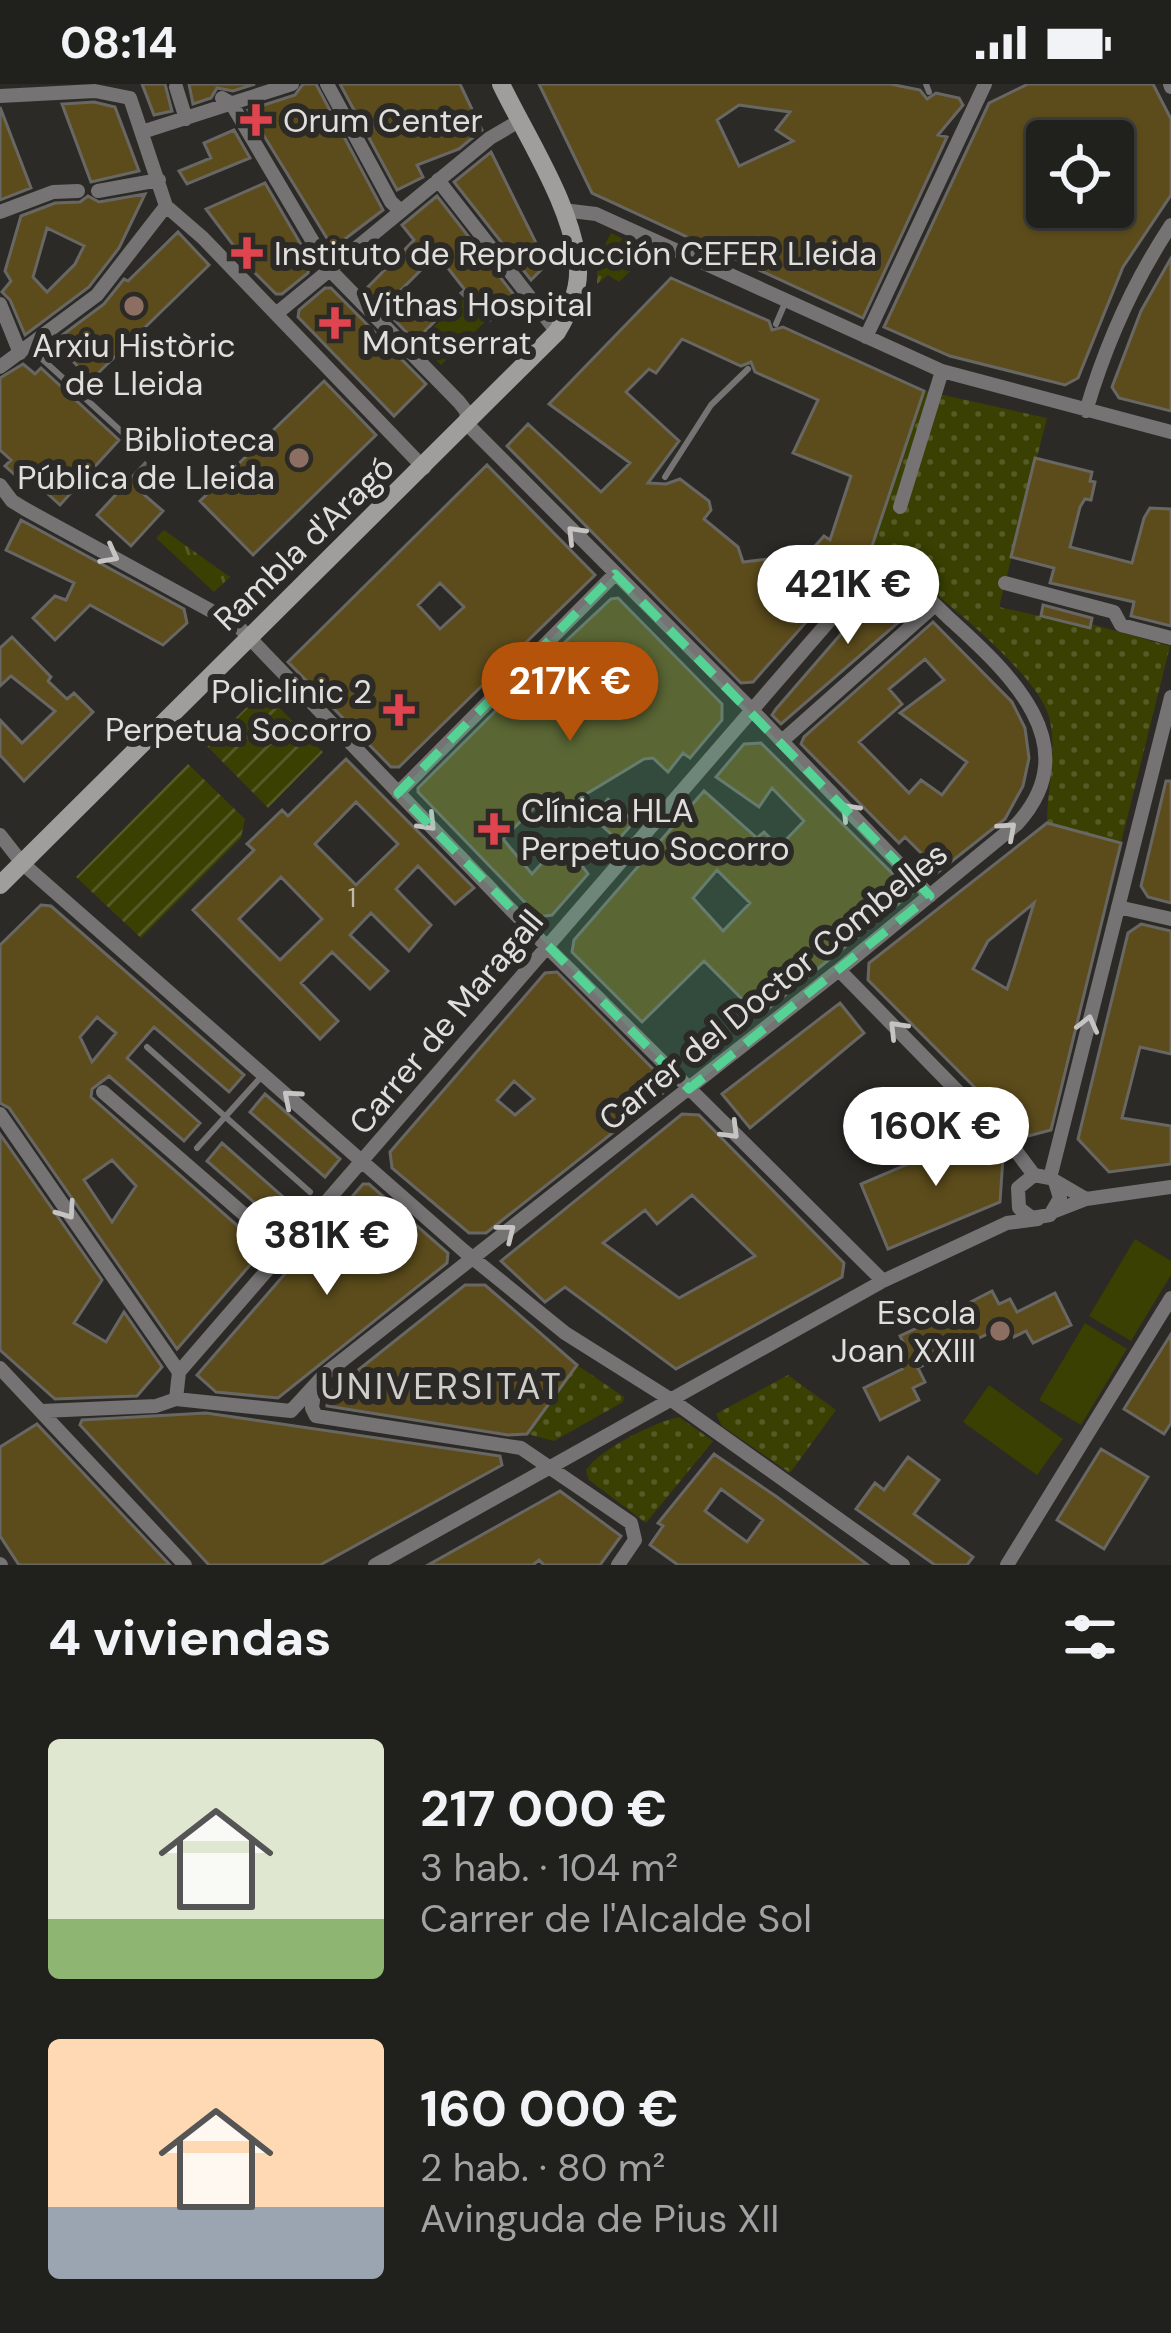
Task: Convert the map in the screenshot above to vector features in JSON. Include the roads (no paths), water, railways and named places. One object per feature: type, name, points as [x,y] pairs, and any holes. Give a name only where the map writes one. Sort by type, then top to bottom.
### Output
[{"type":"main road","name":"Rambla d'Aragó","points":[[0,885],[468,425],[556,332],[570,307],[578,272],[563,210],[501,84]]},
{"type":"street","points":[[142,132],[186,118],[222,95],[292,84]]},
{"type":"street","points":[[327,84],[391,202],[401,211]]},
{"type":"street","points":[[866,337],[956,126],[985,84]]},
{"type":"street","points":[[176,87],[186,118]]},
{"type":"street","points":[[0,96],[111,92],[130,98],[166,206],[185,220],[424,468]]},
{"type":"street","points":[[222,95],[329,269],[459,402],[468,425],[930,896]]},
{"type":"street","points":[[276,314],[490,138],[519,122]]},
{"type":"street","points":[[438,180],[556,332]]},
{"type":"street","points":[[98,191],[159,181]]},
{"type":"street","points":[[0,212],[53,192],[78,190]]},
{"type":"street","points":[[0,367],[97,295],[166,206]]},
{"type":"street","points":[[563,210],[596,214],[942,371],[1171,432]]},
{"type":"street","points":[[1086,411],[1108,339],[1141,269],[1171,225]]},
{"type":"street","points":[[0,304],[24,350]]},
{"type":"street","points":[[900,507],[942,371]]},
{"type":"street","points":[[3,496],[227,618],[250,638],[546,946],[883,1282]]},
{"type":"street","name":"Carrer del Doctor Combelles","points":[[176,1399],[289,1413],[316,1382],[839,970],[1027,813],[1039,783],[1045,747],[1031,706],[1012,679],[913,583],[886,566],[874,568],[866,578]]},
{"type":"street","points":[[398,793],[615,574]]},
{"type":"street","name":"Carrer de Maragall","points":[[178,1372],[866,578]]},
{"type":"street","points":[[1005,584],[1114,612],[1121,625],[1171,638]]},
{"type":"street","points":[[782,741],[934,605]]},
{"type":"street","points":[[1047,1180],[1118,907],[1163,764],[1171,697]]},
{"type":"street","points":[[0,835],[22,863],[473,1259],[565,1333],[673,1401],[903,1565]]},
{"type":"street","points":[[1118,907],[1171,919]]},
{"type":"street","points":[[839,970],[1047,1180],[1060,1198],[1055,1211]]},
{"type":"street","points":[[103,1092],[284,1249]]},
{"type":"street","points":[[0,1114],[178,1372],[176,1399],[156,1406],[42,1411]]},
{"type":"street","points":[[1007,1223],[1022,1182],[1047,1180],[1086,1199]]},
{"type":"street","points":[[375,1565],[883,1282],[1007,1223],[1038,1219],[1086,1199],[1171,1187]]},
{"type":"street","points":[[1017,1203],[1027,1216],[1038,1219]]},
{"type":"street","points":[[1007,1565],[1171,1298]]},
{"type":"street","points":[[0,1368],[185,1565]]},
{"type":"street","points":[[316,1382],[312,1406],[316,1416],[521,1448],[631,1523],[635,1540],[622,1560]]},
{"type":"lane","points":[[776,324],[786,300]]},
{"type":"lane","points":[[24,350],[134,443]]},
{"type":"lane","points":[[665,477],[711,405],[748,369]]},
{"type":"lane","points":[[147,1047],[310,1192]]},
{"type":"lane","points":[[197,1148],[263,1074]]},
{"type":"lane","points":[[622,1560],[639,1565]]},
{"type":"place","name":"Orum Center","points":[[256,120]]},
{"type":"place","name":"Instituto de Reproducción CEFER Lleida","points":[[247,253]]},
{"type":"place","name":"Arxiu Històric de Lleida","points":[[134,306]]},
{"type":"place","name":"Vithas Hospital Montserrat","points":[[335,323]]},
{"type":"place","name":"Biblioteca Pública de Lleida","points":[[299,458]]},
{"type":"place","name":"Policlinic 2 Perpetua Socorro","points":[[399,710]]},
{"type":"place","name":"Clínica HLA Perpetuo Socorro","points":[[494,829]]},
{"type":"place","name":"Escola Joan XXIII","points":[[1000,1331]]},
{"type":"district","name":"UNIVERSITAT","points":[[442,1386]]}]
